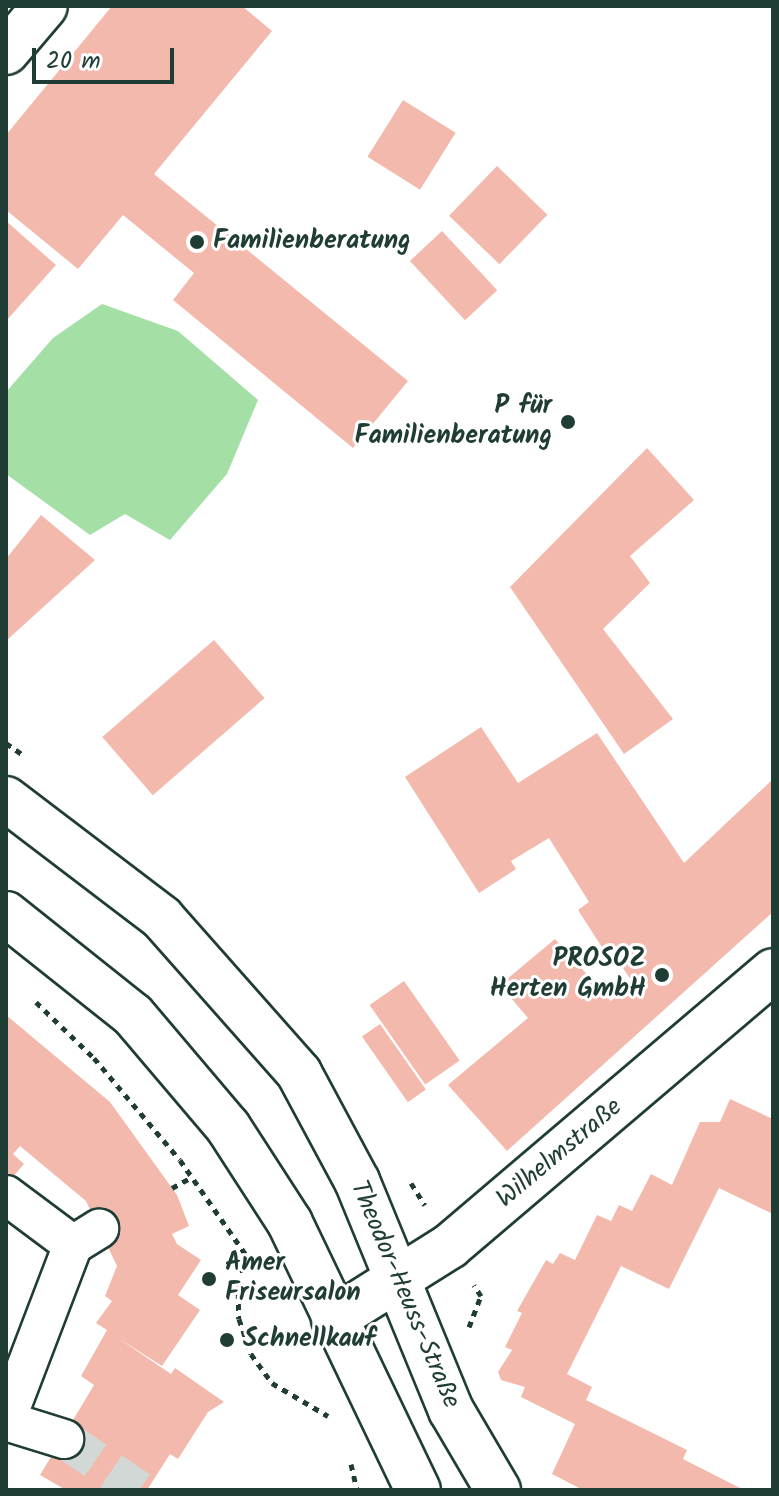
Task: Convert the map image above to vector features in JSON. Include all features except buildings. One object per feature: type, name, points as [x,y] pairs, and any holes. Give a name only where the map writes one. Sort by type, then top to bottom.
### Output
[{"type":"main road","points":[[6,52],[45,6]]},
{"type":"main road","name":"Theodor-Heuss-Straße","points":[[6,799],[162,918],[299,1073],[357,1181],[451,1410],[498,1490]]},
{"type":"main road","points":[[6,914],[133,1015],[228,1127],[290,1223],[418,1490]]},
{"type":"main road","name":"Wilhelmstraße","points":[[334,1319],[398,1282],[450,1246],[773,971]]},
{"type":"street","points":[[6,1195],[86,1237],[6,1421],[64,1439]]},
{"type":"path","points":[[28,994],[94,1058],[192,1177],[246,1255],[238,1280],[239,1319],[251,1354],[272,1383],[321,1408],[339,1430]]},
{"type":"path","points":[[172,1188],[192,1177]]},
{"type":"path","points":[[347,1454],[357,1490]]},
{"type":"green space","points":[[102,304],[178,331],[258,400],[227,474],[170,540],[125,514],[90,535],[6,474],[6,392],[53,338]]},
{"type":"tunnel","points":[[64,1439],[139,1490]]},
{"type":"place","name":"Familienberatung","points":[[197,242]]},
{"type":"place","name":"P für Familienberatung","points":[[568,422]]},
{"type":"place","name":"PROSOZ Herten GmbH","points":[[662,975]]},
{"type":"place","name":"Amer Friseursalon","points":[[209,1279]]},
{"type":"place","name":"Schnellkauf","points":[[227,1340]]}]
